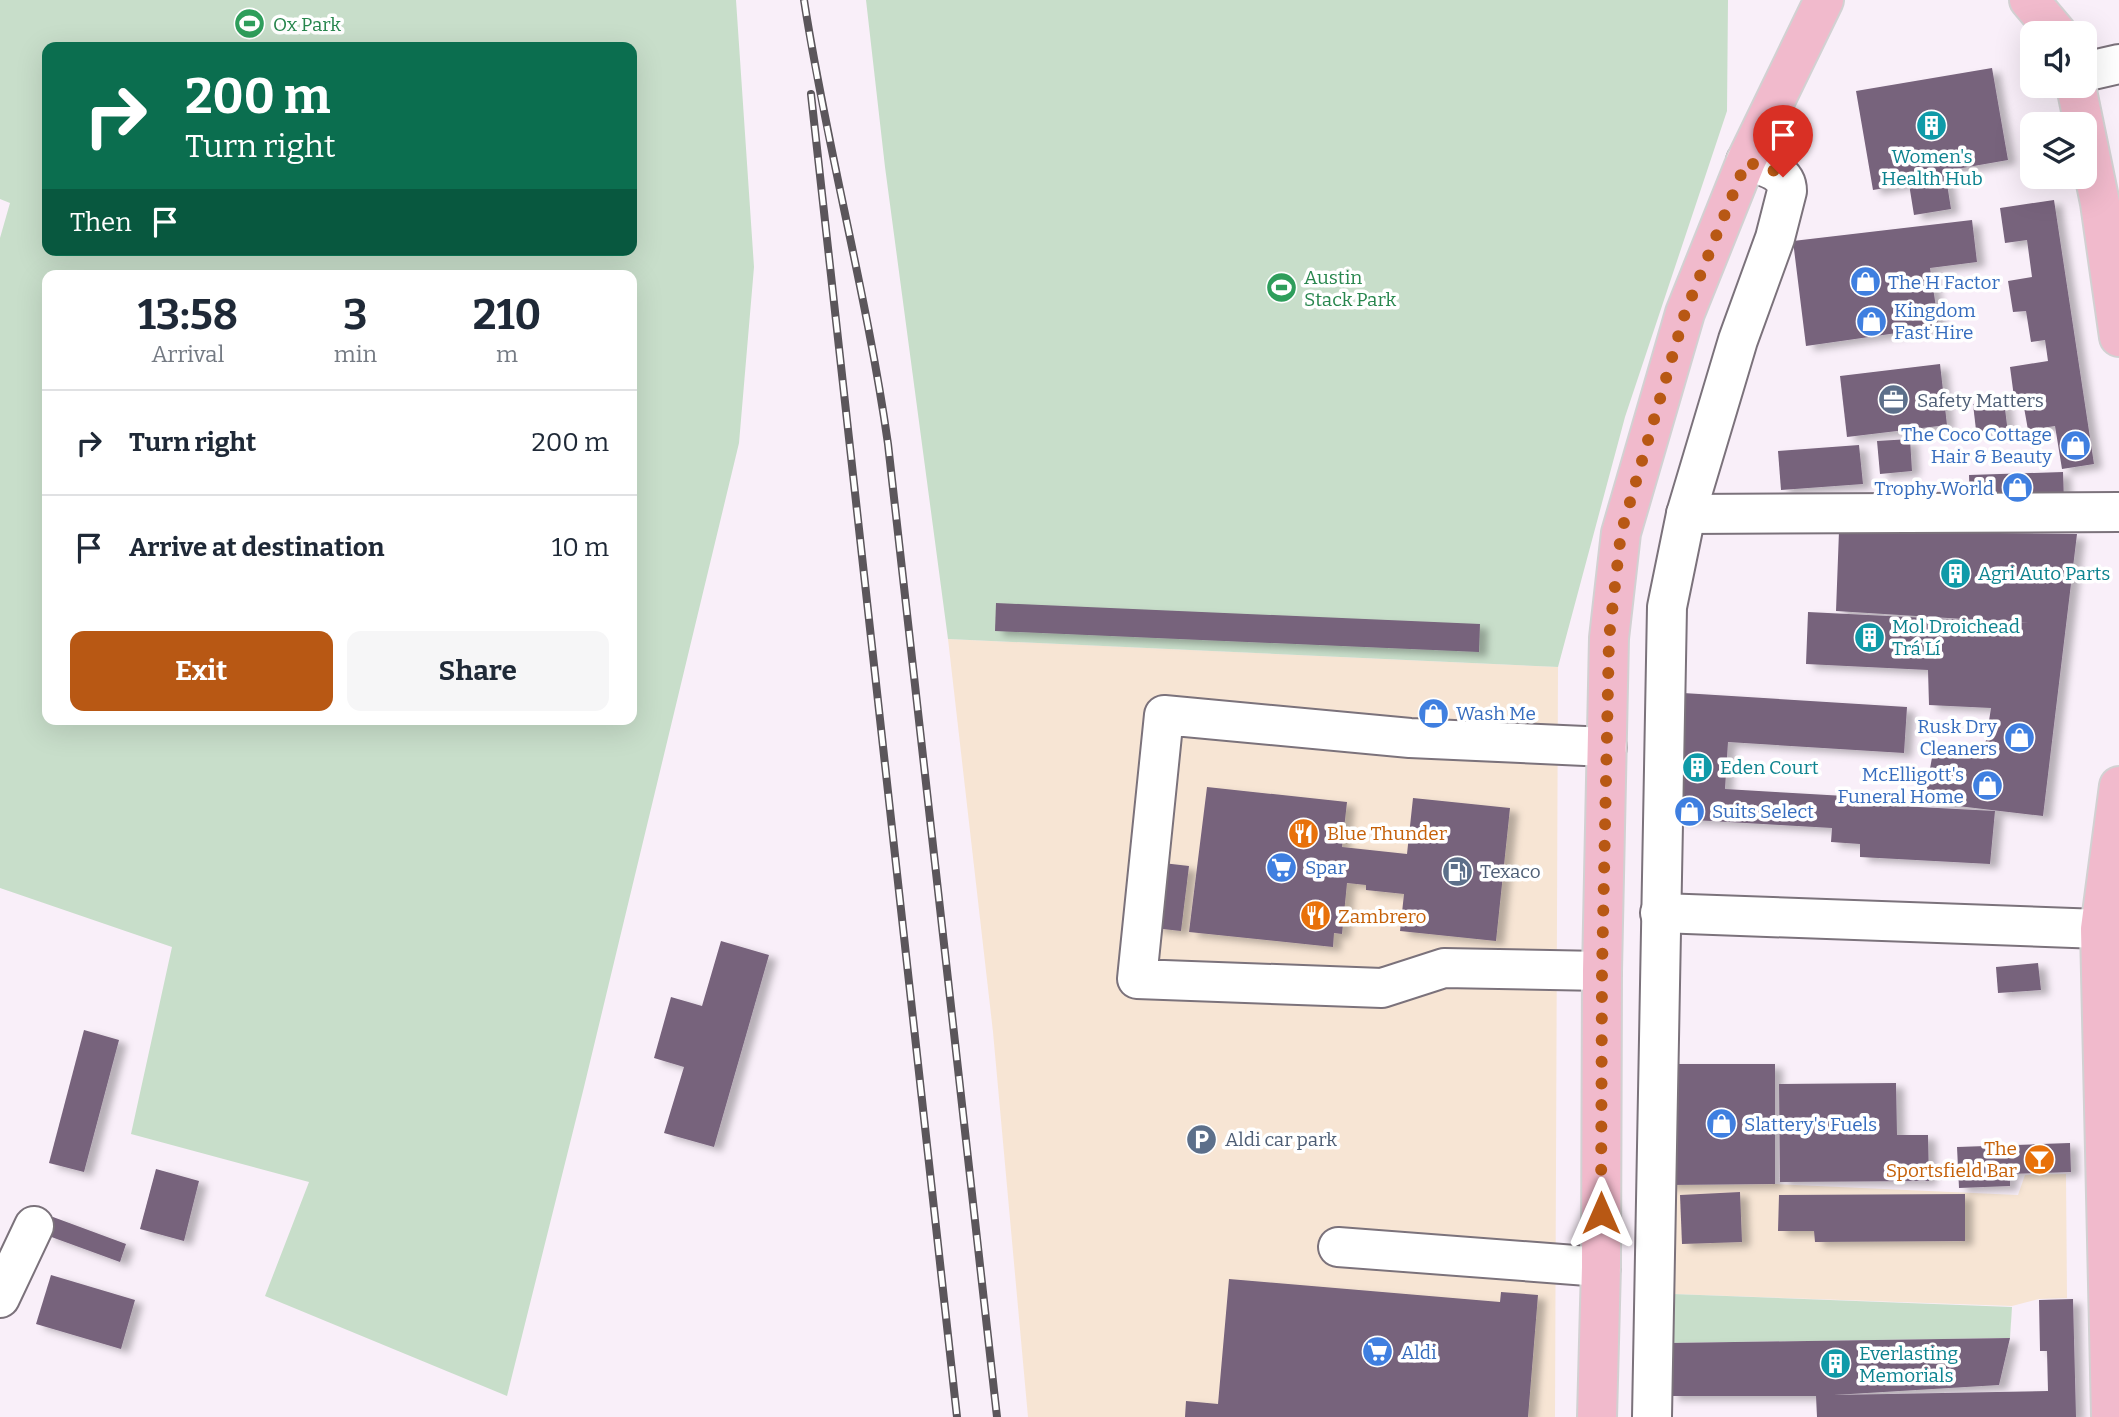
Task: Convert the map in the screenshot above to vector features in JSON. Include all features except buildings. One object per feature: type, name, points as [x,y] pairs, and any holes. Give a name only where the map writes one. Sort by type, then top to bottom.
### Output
[{"type":"main road","points":[[1597,1417],[1609,638],[1621,533],[1685,313],[1746,162],[1824,0]]},
{"type":"main road","points":[[2029,0],[2049,21]]},
{"type":"main road","points":[[2055,0],[2058,21]]},
{"type":"main road","points":[[2078,98],[2100,203],[2119,337]]},
{"type":"main road","points":[[2111,1417],[2113,1301],[2099,929],[2119,786]]},
{"type":"street","points":[[2097,69],[2119,64]]},
{"type":"street","points":[[1652,1417],[1667,607],[1686,514],[1738,340],[1775,238],[1787,191],[1783,177],[1773,170],[1746,162]]},
{"type":"street","points":[[1686,514],[2119,512]]},
{"type":"street","points":[[1602,971],[1444,968],[1382,988],[1137,979],[1164,715],[1410,738],[1607,747]]},
{"type":"street","points":[[1660,914],[2099,929]]},
{"type":"street","points":[[0,1298],[34,1226]]},
{"type":"street","points":[[1338,1247],[1601,1267]]},
{"type":"shaded area","points":[[948,639],[1558,667],[1555,1417],[1028,1417],[993,1032]]},
{"type":"shaded area","points":[[2066,1174],[2067,1298],[2039,1299],[2012,1306],[1673,1294],[1667,1185],[1775,1184],[2018,1195],[2025,1175]]},
{"type":"green space","points":[[0,0],[736,0],[754,267],[739,443],[507,1396],[265,1296],[309,1182],[131,1134],[172,947],[0,888],[0,238],[10,203],[0,199]]},
{"type":"green space","name":"Austin Stack Park","points":[[866,0],[1728,0],[1727,111],[1625,417],[1558,667],[948,639],[885,167]]},
{"type":"green space","points":[[1673,1294],[2012,1307],[2010,1338],[1668,1343]]},
{"type":"railway","points":[[804,0],[888,444],[997,1417]]},
{"type":"railway","points":[[811,94],[957,1417]]},
{"type":"place","name":"Ox Park","points":[[250,24]]},
{"type":"place","name":"Women's Health Hub","points":[[1932,125]]},
{"type":"place","name":"The H Factor","points":[[1865,282]]},
{"type":"place","name":"Austin Stack Park","points":[[1281,288]]},
{"type":"place","name":"Kingdom Fast Hire","points":[[1871,321]]},
{"type":"place","name":"Safety Matters","points":[[1894,400]]},
{"type":"place","name":"The Coco Cottage Hair & Beauty","points":[[2075,445]]},
{"type":"place","name":"Trophy World","points":[[2017,488]]},
{"type":"place","name":"Agri Auto Parts","points":[[1955,573]]},
{"type":"place","name":"Mol Droichead Trá Lí","points":[[1869,637]]},
{"type":"place","name":"Wash Me","points":[[1433,713]]},
{"type":"place","name":"Rusk Dry Cleaners","points":[[2020,737]]},
{"type":"place","name":"Eden Court","points":[[1697,767]]},
{"type":"place","name":"McElligott's Funeral Home","points":[[1987,785]]},
{"type":"place","name":"Suits Select","points":[[1689,811]]},
{"type":"place","name":"Blue Thunder","points":[[1304,833]]},
{"type":"place","name":"Spar","points":[[1282,867]]},
{"type":"place","name":"Texaco","points":[[1457,871]]},
{"type":"place","name":"Zambrero","points":[[1315,916]]},
{"type":"place","name":"Slattery's Fuels","points":[[1721,1124]]},
{"type":"place","name":"Aldi car park","points":[[1202,1139]]},
{"type":"place","name":"The Sportsfield Bar","points":[[2040,1159]]},
{"type":"place","name":"Aldi","points":[[1378,1352]]},
{"type":"place","name":"Everlasting Memorials","points":[[1836,1364]]},
{"type":"route","points":[[1601,1213],[1602,971],[1609,638],[1621,533],[1685,313],[1746,162],[1773,170],[1783,177]]}]
